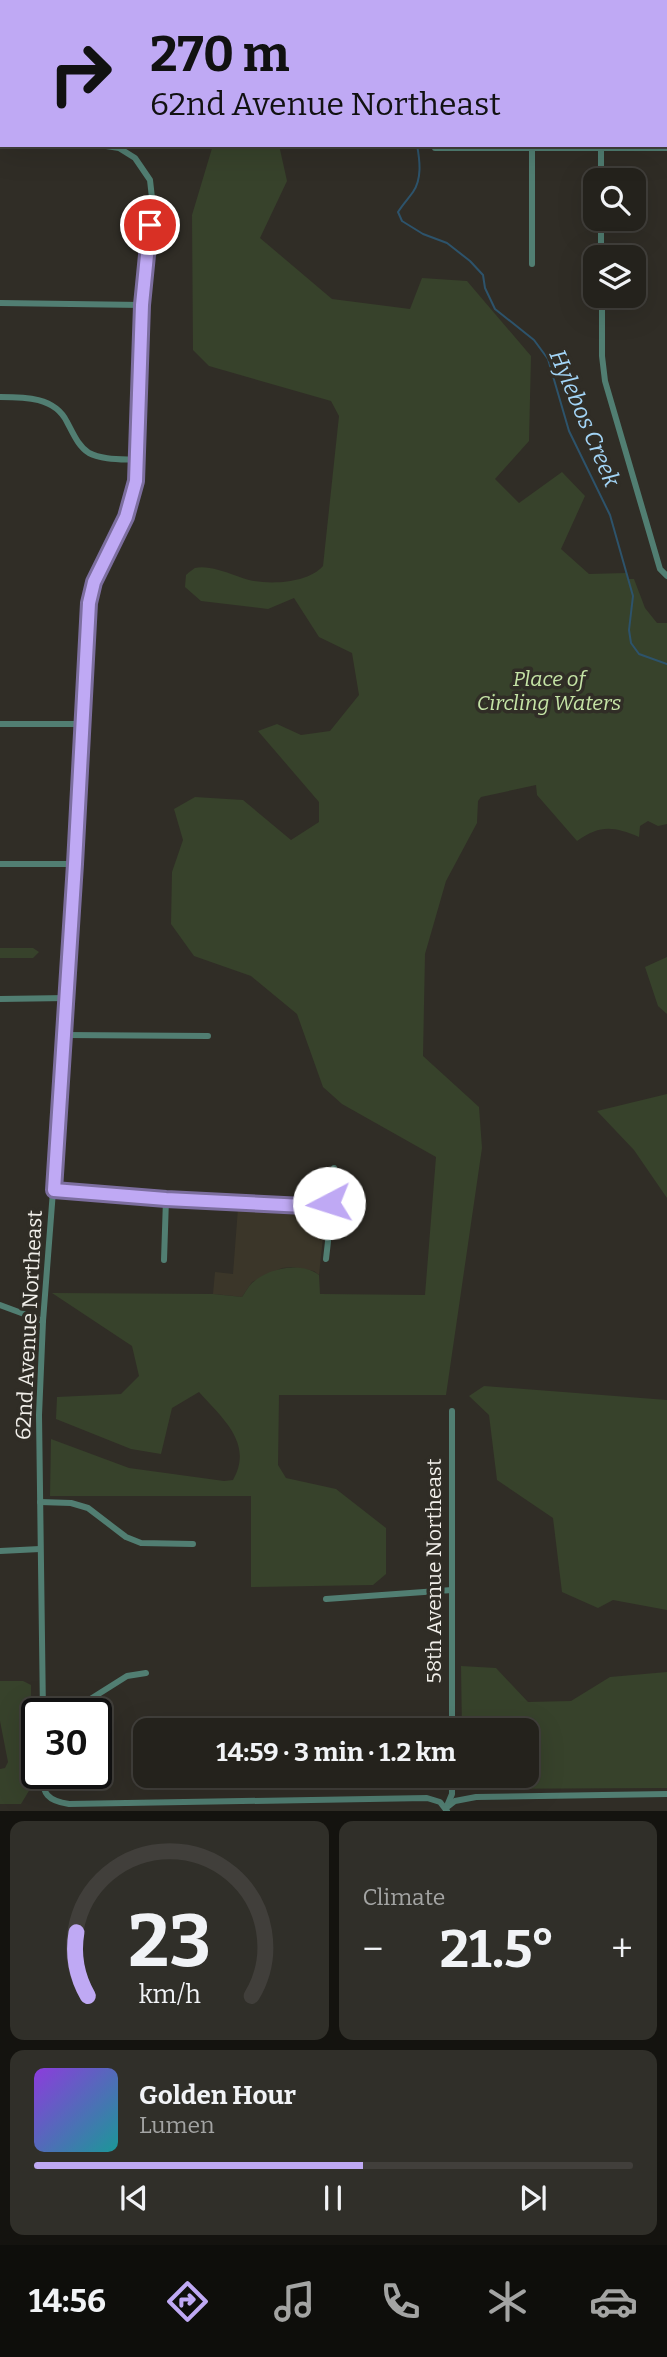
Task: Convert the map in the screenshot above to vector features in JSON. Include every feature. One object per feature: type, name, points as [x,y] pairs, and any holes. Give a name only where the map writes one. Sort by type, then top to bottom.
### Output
[{"type":"street","name":"62nd Avenue Northeast","points":[[43,1698],[39,1415],[43,1321],[65,1035],[89,603],[94,582],[130,505],[136,481],[142,305],[152,198],[150,180],[135,158],[112,147]]},
{"type":"street","points":[[435,148],[667,148]]},
{"type":"street","points":[[601,148],[601,168]]},
{"type":"street","points":[[532,149],[532,264]]},
{"type":"street","points":[[0,303],[142,305]]},
{"type":"street","points":[[601,308],[605,381],[660,569],[667,576]]},
{"type":"street","points":[[0,397],[35,399],[55,407],[65,417],[79,444],[90,454],[138,460]]},
{"type":"street","points":[[0,724],[82,724]]},
{"type":"street","points":[[0,864],[75,864]]},
{"type":"street","points":[[0,999],[66,998]]},
{"type":"street","points":[[65,1035],[208,1036]]},
{"type":"street","points":[[324,1207],[331,1198],[334,1168]]},
{"type":"street","points":[[54,1190],[324,1207]]},
{"type":"street","points":[[164,1260],[166,1199]]},
{"type":"street","points":[[324,1207],[330,1224],[326,1259]]},
{"type":"street","points":[[0,1304],[43,1321]]},
{"type":"street","name":"58th Avenue Northeast","points":[[452,1411],[452,1718]]},
{"type":"street","points":[[40,1502],[71,1503],[88,1508],[133,1541],[149,1544],[193,1544]]},
{"type":"street","points":[[0,1551],[40,1549]]},
{"type":"street","points":[[326,1599],[452,1590]]},
{"type":"street","points":[[92,1698],[127,1676],[146,1673]]},
{"type":"street","points":[[447,1810],[452,1788]]},
{"type":"street","points":[[44,1789],[52,1799],[69,1804],[121,1807],[427,1798],[440,1802],[447,1810]]},
{"type":"street","points":[[447,1810],[455,1801],[475,1797],[667,1794]]},
{"type":"street","points":[[237,1802],[237,1811]]},
{"type":"shaded area","points":[[238,1208],[323,1214],[325,1219],[319,1275],[314,1271],[282,1268],[252,1282],[242,1297],[213,1294],[215,1272],[233,1274]]},
{"type":"green space","name":"Place of Circling Waters","points":[[212,147],[279,147],[287,181],[260,238],[332,299],[410,309],[422,278],[467,281],[531,356],[529,441],[495,479],[519,503],[562,472],[585,496],[561,549],[589,574],[626,573],[628,579],[634,579],[645,608],[657,623],[667,623],[667,824],[658,826],[648,821],[640,826],[639,837],[607,829],[593,832],[577,841],[537,795],[536,785],[481,797],[478,801],[477,823],[446,881],[425,954],[423,1056],[479,1107],[482,1148],[446,1395],[279,1395],[278,1465],[286,1478],[336,1489],[386,1528],[386,1574],[373,1585],[251,1587],[251,1496],[50,1496],[51,1439],[129,1468],[224,1481],[233,1480],[239,1467],[240,1454],[232,1432],[199,1392],[172,1408],[161,1454],[131,1449],[56,1419],[57,1397],[121,1394],[139,1376],[132,1346],[52,1293],[213,1294],[242,1297],[251,1285],[267,1273],[294,1267],[319,1275],[320,1294],[425,1295],[436,1157],[342,1104],[323,1087],[297,1014],[251,976],[194,956],[171,924],[172,872],[183,840],[174,809],[195,797],[243,800],[291,840],[319,822],[319,802],[258,731],[277,724],[301,735],[330,731],[359,695],[352,653],[319,637],[294,598],[268,609],[201,601],[185,587],[186,575],[201,567],[258,582],[278,582],[308,576],[323,566],[339,416],[331,401],[209,366],[193,350],[192,215]]},
{"type":"green space","points":[[0,948],[33,948],[39,952],[33,958],[0,958]]},
{"type":"green space","points":[[667,957],[667,1014],[658,1006],[645,967]]},
{"type":"green space","points":[[667,1094],[667,1198],[634,1150],[597,1111]]},
{"type":"green space","points":[[484,1386],[667,1400],[667,1610],[613,1600],[598,1608],[562,1592],[553,1518],[497,1480],[489,1415],[469,1396]]},
{"type":"green space","points":[[461,1666],[496,1668],[528,1702],[571,1701],[610,1677],[667,1672],[667,1788],[464,1789],[539,1788],[539,1718],[462,1718]]},
{"type":"green space","points":[[0,1681],[23,1681],[31,1685],[31,1698],[21,1698],[21,1789],[30,1789],[21,1804],[0,1804],[0,1769],[5,1768],[8,1762],[0,1721]]},
{"type":"waterway","name":"Hylebos Creek","points":[[417,147],[419,176],[416,187],[398,212],[402,221],[423,234],[447,243],[470,261],[483,275],[485,288],[495,309],[534,340],[548,359],[569,431],[610,515],[633,596],[629,630],[631,643],[639,654],[667,664]]},
{"type":"route","points":[[150,225],[142,305],[136,481],[126,517],[94,582],[89,603],[54,1190],[324,1207],[329,1203]]}]
